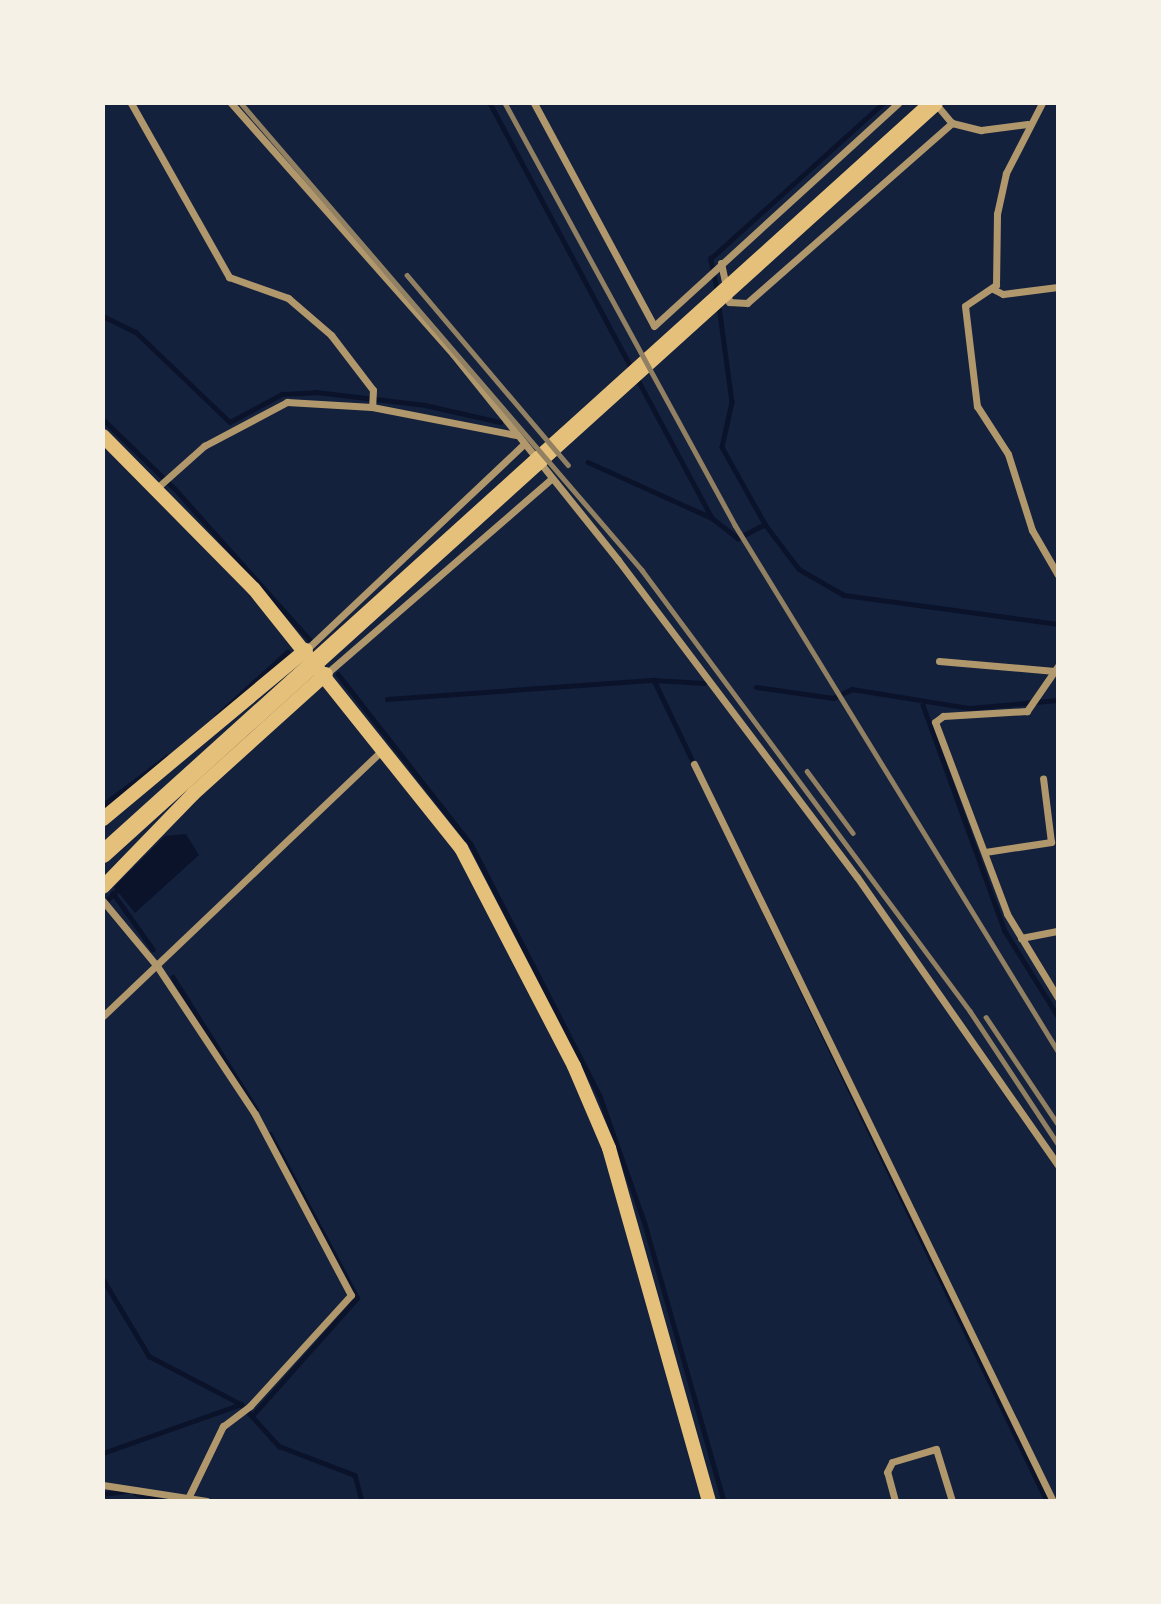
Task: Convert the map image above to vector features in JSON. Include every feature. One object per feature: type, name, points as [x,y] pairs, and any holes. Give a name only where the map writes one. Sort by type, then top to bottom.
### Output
[{"type":"highway","points":[[103,854],[935,103]]},
{"type":"highway","points":[[103,841],[183,782]]},
{"type":"highway","points":[[103,869],[183,782]]},
{"type":"main road","points":[[103,436],[164,482],[326,674],[461,848],[593,1108],[644,1254],[709,1501]]},
{"type":"main road","points":[[103,819],[306,650]]},
{"type":"main road","points":[[103,887],[193,794],[326,674]]},
{"type":"street","points":[[131,103],[229,277],[288,298],[331,335],[373,401]]},
{"type":"street","points":[[231,103],[517,435],[766,754],[1058,1165]]},
{"type":"street","points":[[534,103],[654,327],[708,274],[898,103]]},
{"type":"street","points":[[935,103],[952,123],[981,130],[1028,124]]},
{"type":"street","points":[[993,289],[1004,183],[1028,124],[1042,103]]},
{"type":"street","points":[[718,265],[729,302],[747,303],[952,123]]},
{"type":"street","points":[[993,289],[1003,294],[1058,287]]},
{"type":"street","points":[[993,289],[965,306],[977,406],[1008,454],[1032,530],[1058,575]]},
{"type":"street","points":[[164,482],[204,446],[286,402],[373,401],[517,435]]},
{"type":"street","points":[[306,650],[524,444]]},
{"type":"street","points":[[326,674],[551,479]]},
{"type":"street","points":[[939,660],[1056,668]]},
{"type":"street","points":[[1056,668],[1032,703],[935,722],[1021,938],[1058,998]]},
{"type":"street","points":[[103,1016],[385,747]]},
{"type":"street","points":[[694,764],[1053,1501]]},
{"type":"street","points":[[985,852],[1051,842],[1043,778]]},
{"type":"street","points":[[106,903],[157,966],[255,1114],[351,1295],[250,1406],[211,1443],[192,1498]]},
{"type":"street","points":[[1021,938],[1058,931]]},
{"type":"street","points":[[895,1501],[887,1472],[892,1462],[936,1449],[952,1501]]},
{"type":"street","points":[[103,1485],[207,1501]]},
{"type":"water","points":[[186,834],[199,855],[135,913],[114,887],[165,836]]},
{"type":"waterway","points":[[490,103],[633,371]]},
{"type":"waterway","points":[[717,291],[710,259],[883,103]]},
{"type":"waterway","points":[[719,306],[732,402],[722,447],[765,524],[799,569],[844,595],[1058,624]]},
{"type":"waterway","points":[[103,316],[136,332],[230,422],[282,394],[316,392],[425,405],[500,422]]},
{"type":"waterway","points":[[637,378],[712,518]]},
{"type":"waterway","points":[[103,419],[176,490],[309,639]]},
{"type":"waterway","points":[[588,462],[712,518],[738,538],[765,524]]},
{"type":"waterway","points":[[217,716],[287,652]]},
{"type":"waterway","points":[[338,674],[471,844],[600,1096],[645,1224],[724,1501]]},
{"type":"waterway","points":[[654,680],[1047,1501]]},
{"type":"waterway","points":[[387,699],[654,680],[704,683]]},
{"type":"waterway","points":[[756,687],[833,698],[852,689],[969,708],[1058,700]]},
{"type":"waterway","points":[[923,705],[1005,931],[1058,1016]]},
{"type":"waterway","points":[[103,805],[167,757]]},
{"type":"waterway","points":[[104,903],[120,887]]},
{"type":"waterway","points":[[113,893],[153,949]]},
{"type":"waterway","points":[[173,977],[256,1109]]},
{"type":"waterway","points":[[252,1416],[357,1298],[270,1135]]},
{"type":"waterway","points":[[103,1279],[149,1356],[241,1404]]},
{"type":"waterway","points":[[103,1453],[241,1404],[279,1446],[355,1475],[362,1501]]},
{"type":"waterway","points":[[103,1494],[127,1491]]},
{"type":"waterway","points":[[135,1493],[165,1501]]},
{"type":"railway","points":[[241,103],[642,570],[970,1011],[1058,1144]]},
{"type":"railway","points":[[505,103],[735,525],[1058,1051]]},
{"type":"railway","points":[[407,275],[568,465]]},
{"type":"railway","points":[[807,771],[853,833]]},
{"type":"railway","points":[[986,1017],[1058,1124]]}]
